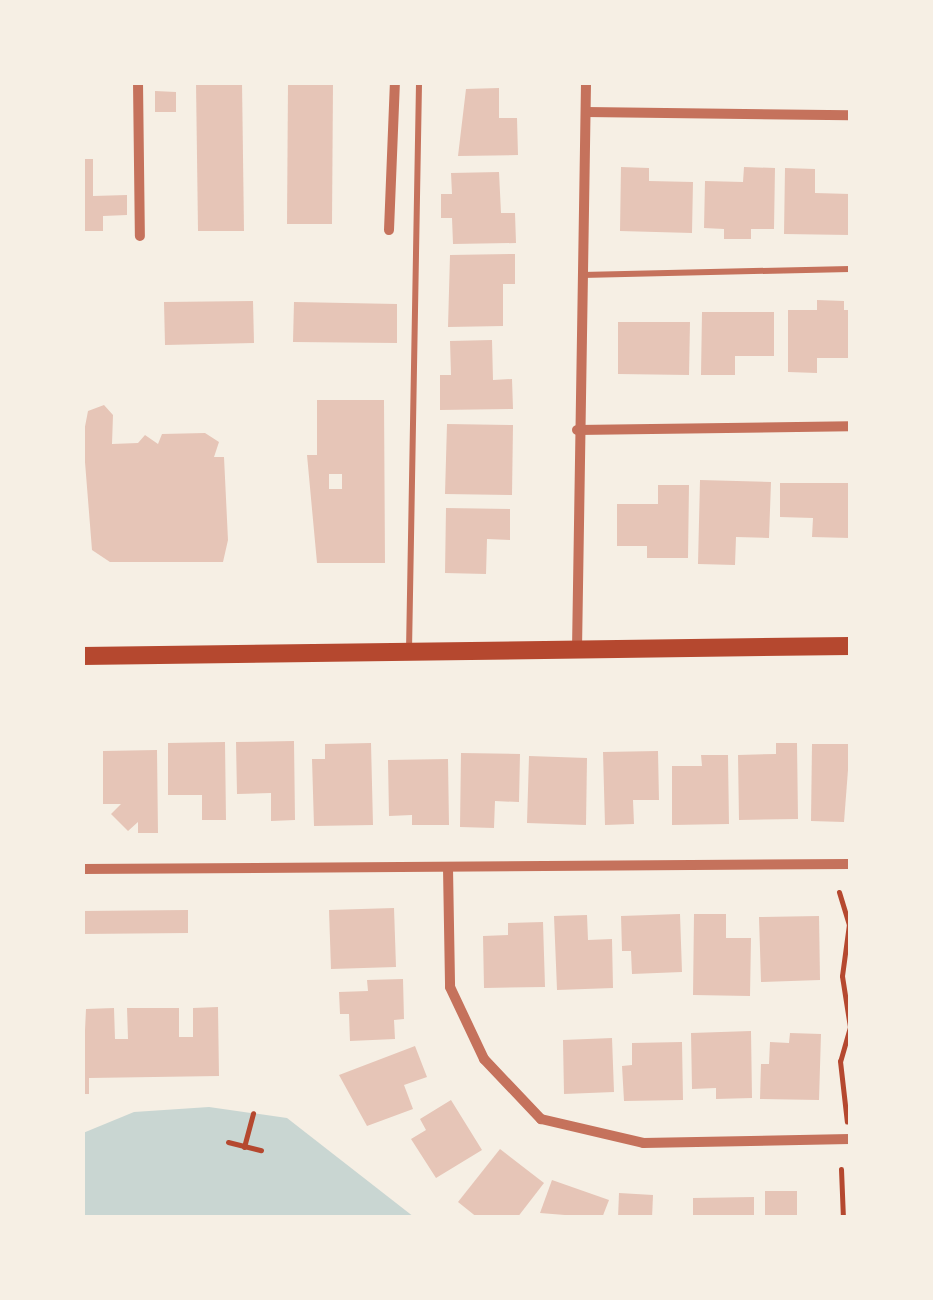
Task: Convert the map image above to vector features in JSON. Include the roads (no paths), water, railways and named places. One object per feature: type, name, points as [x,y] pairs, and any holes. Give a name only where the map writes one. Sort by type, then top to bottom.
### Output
[{"type":"main road","points":[[82,656],[850,646]]},
{"type":"street","points":[[138,82],[140,236]]},
{"type":"street","points":[[390,230],[395,82]]},
{"type":"street","points":[[577,650],[576,430],[586,82]]},
{"type":"street","points":[[586,112],[850,114]]},
{"type":"street","points":[[576,430],[850,426]]},
{"type":"street","points":[[82,869],[850,864]]},
{"type":"street","points":[[448,868],[450,988],[484,1059],[541,1119],[643,1143],[849,1140]]},
{"type":"lane","points":[[410,652],[419,82]]},
{"type":"lane","points":[[582,275],[850,270]]}]
